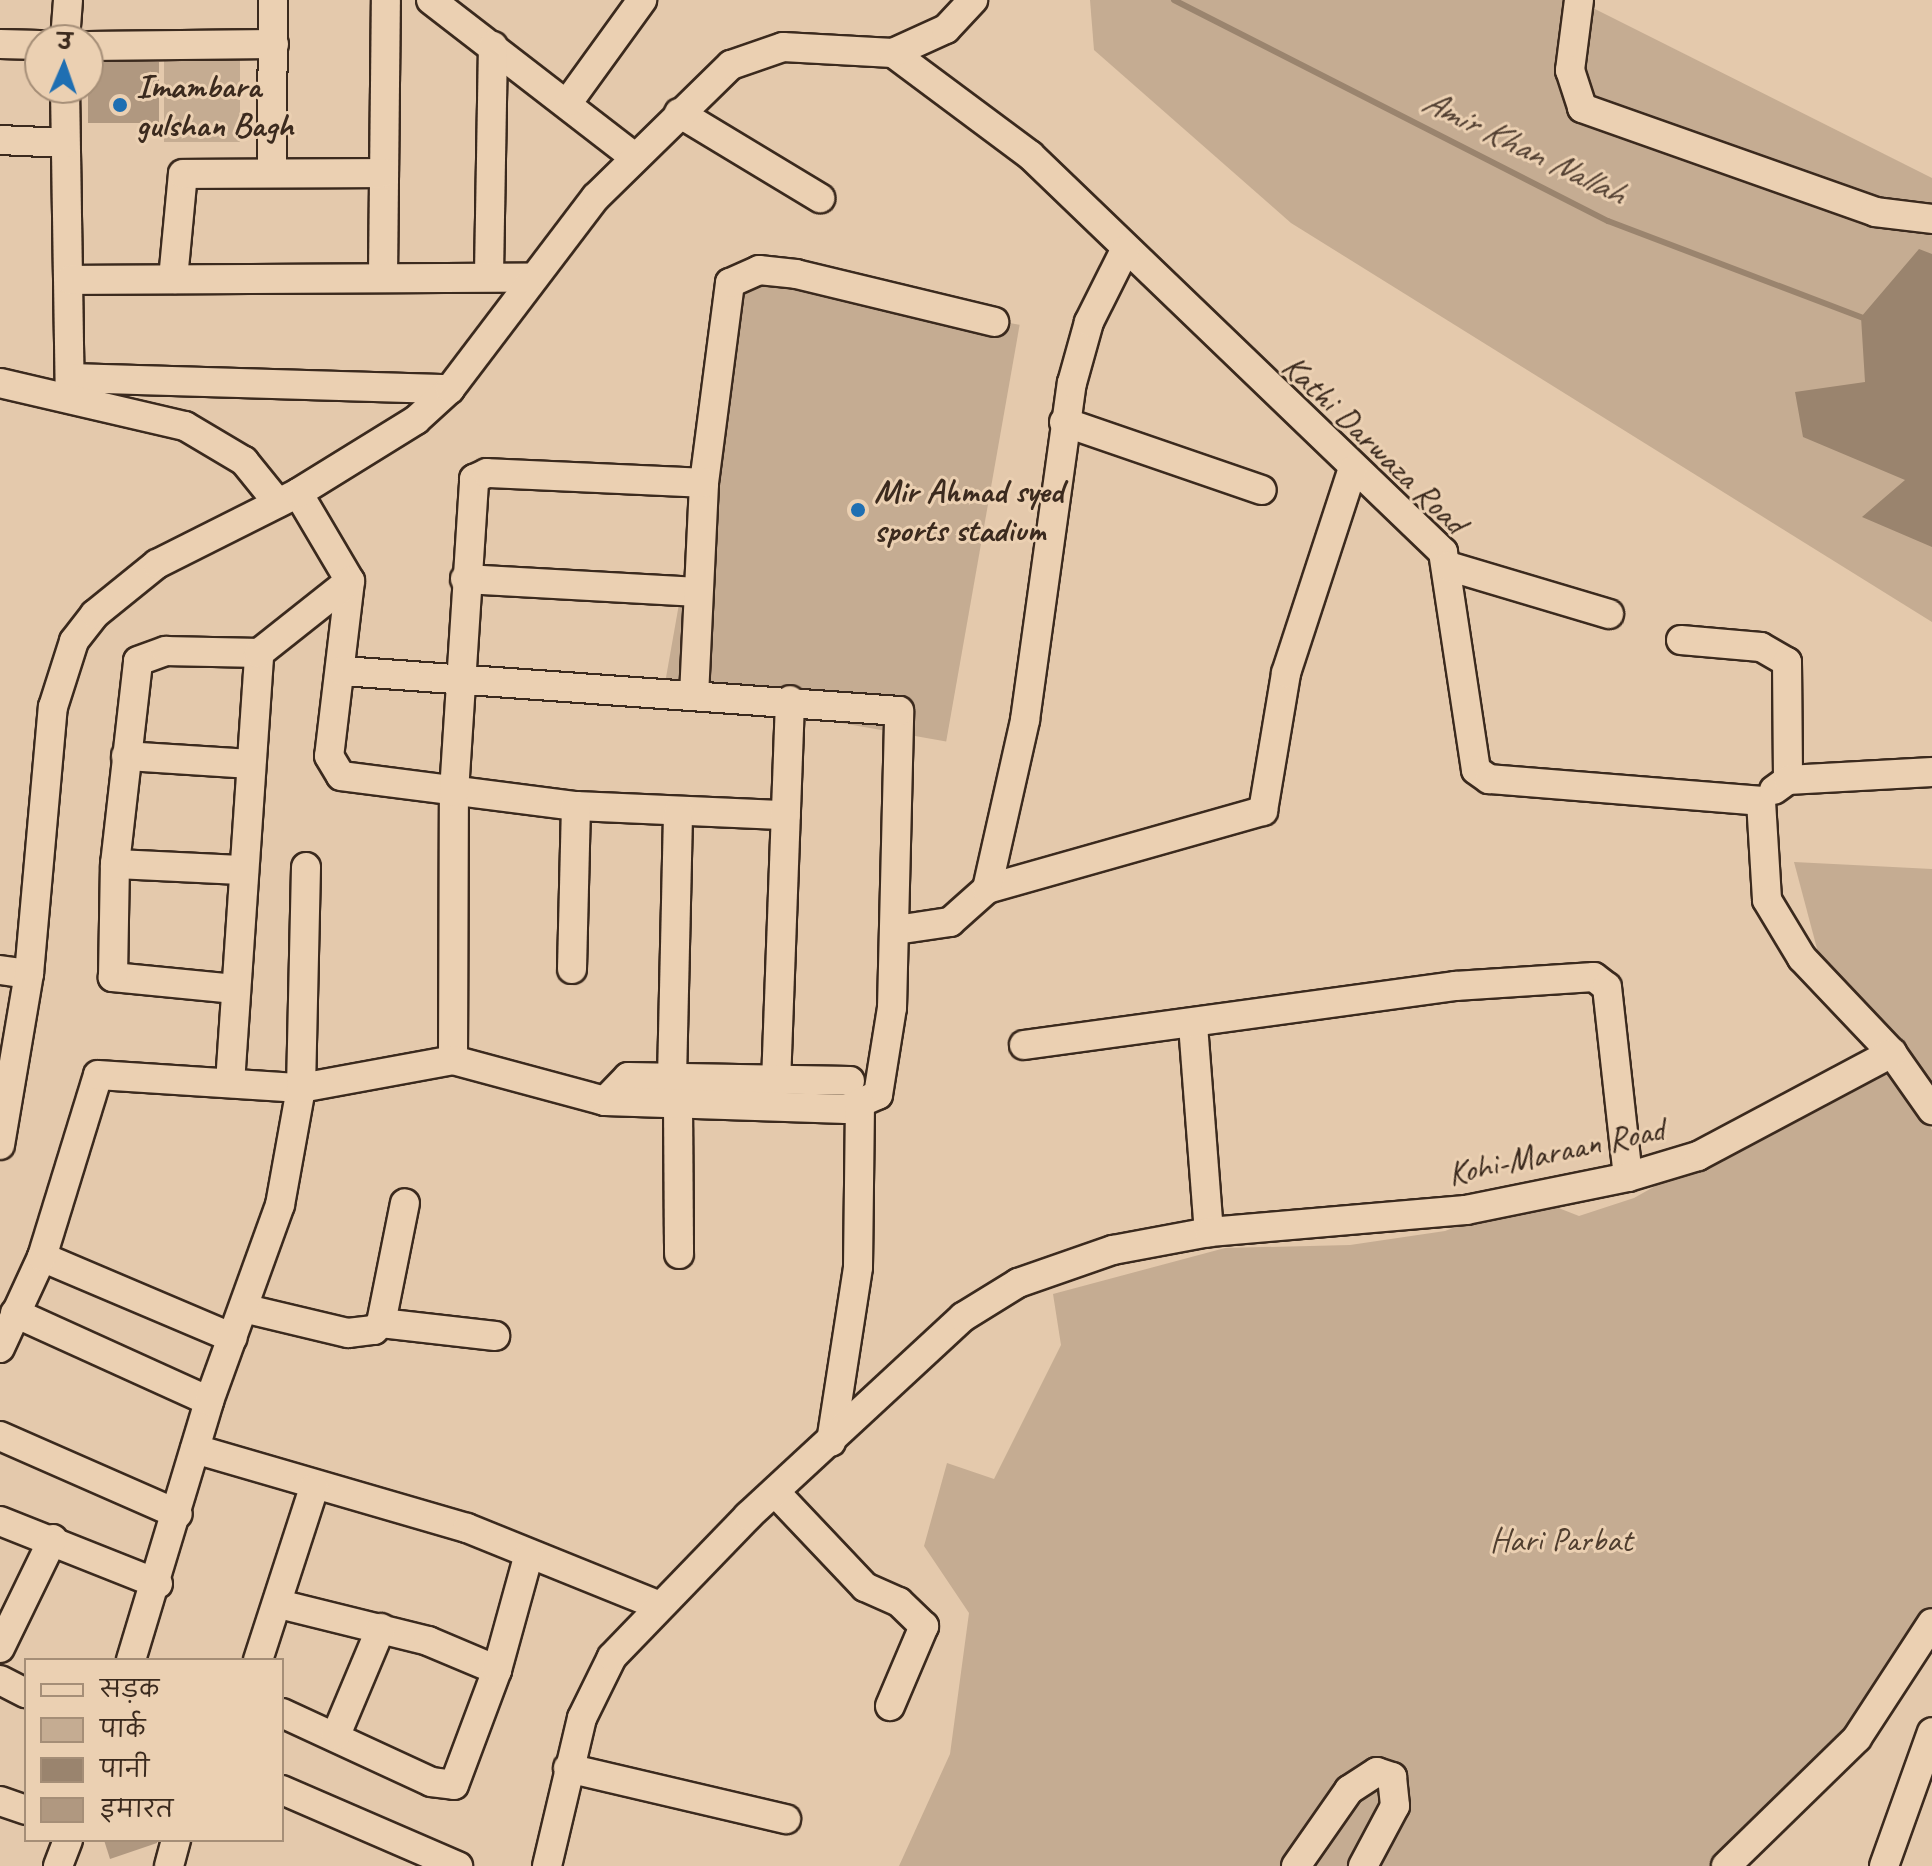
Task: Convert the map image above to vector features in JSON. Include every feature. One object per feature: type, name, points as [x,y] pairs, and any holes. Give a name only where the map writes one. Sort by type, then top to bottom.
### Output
[{"type":"street","points":[[66,24],[68,0]]},
{"type":"street","points":[[272,171],[273,0]]},
{"type":"street","points":[[383,276],[386,0]]},
{"type":"street","points":[[431,0],[569,101],[633,156]]},
{"type":"street","points":[[0,1145],[8,1073],[29,974],[48,740],[74,641],[157,564],[288,498],[416,420],[450,389],[528,278],[633,156],[712,79],[755,52],[815,45],[893,53],[946,29],[973,0]]},
{"type":"street","points":[[1579,0],[1570,70],[1582,108],[1875,212],[1932,219]]},
{"type":"street","points":[[569,101],[640,1]]},
{"type":"street","points":[[0,44],[24,45]]},
{"type":"street","points":[[104,46],[274,44]]},
{"type":"street","points":[[489,274],[493,46]]},
{"type":"street","name":"Kathi Darwaza Road","points":[[893,53],[1030,155],[1352,471],[1431,539],[1448,566],[1466,735],[1476,770],[1489,779],[1761,801]]},
{"type":"street","points":[[65,104],[70,387]]},
{"type":"street","points":[[679,113],[820,198]]},
{"type":"street","points":[[0,140],[65,143]]},
{"type":"street","points":[[173,279],[183,174],[272,171],[383,173]]},
{"type":"street","points":[[987,889],[1043,611],[1064,422],[1089,322],[1125,250]]},
{"type":"street","points":[[70,280],[489,274],[528,278]]},
{"type":"street","points":[[694,696],[704,483],[723,297],[737,275],[796,274],[994,322]]},
{"type":"street","points":[[0,383],[70,387],[450,389]]},
{"type":"street","points":[[70,387],[185,426],[244,461],[288,498],[350,581],[332,768],[454,792],[576,806],[786,815]]},
{"type":"street","points":[[1064,422],[1262,490]]},
{"type":"street","points":[[896,930],[950,922],[987,889],[1263,811],[1286,673],[1352,471]]},
{"type":"street","points":[[453,1060],[454,792],[471,485],[479,474],[704,483]]},
{"type":"street","points":[[1448,566],[1609,614]]},
{"type":"street","points":[[465,579],[698,592]]},
{"type":"street","points":[[235,989],[113,977],[115,864],[138,661],[166,651],[259,653],[350,581]]},
{"type":"street","points":[[1681,640],[1761,647],[1787,662],[1788,780]]},
{"type":"street","points":[[230,1083],[249,764],[259,653]]},
{"type":"street","points":[[342,671],[459,683],[790,700],[899,711],[896,930],[885,1077],[878,1095],[776,1083],[675,1092]]},
{"type":"street","points":[[776,1083],[790,700]]},
{"type":"street","points":[[126,756],[249,764]]},
{"type":"street","points":[[1932,772],[1788,780],[1761,801],[1767,900],[1819,979],[1892,1053],[1932,1110]]},
{"type":"street","points":[[572,969],[576,806]]},
{"type":"street","points":[[678,812],[675,1092],[679,1254]]},
{"type":"street","points":[[115,864],[242,870]]},
{"type":"street","points":[[140,1657],[209,1401],[247,1309],[280,1205],[301,1088],[306,867]]},
{"type":"street","points":[[0,970],[29,974]]},
{"type":"street","points":[[1024,1045],[1193,1025],[1455,986],[1594,977],[1607,987],[1628,1177]]},
{"type":"street","points":[[1193,1025],[1209,1232]]},
{"type":"street","name":"Kohi-Maraan Road","points":[[547,1866],[582,1718],[612,1657],[658,1605],[963,1317],[1018,1283],[1113,1250],[1209,1232],[1466,1210],[1628,1177],[1698,1156],[1892,1053]]},
{"type":"street","points":[[0,1348],[42,1257],[98,1075],[301,1088],[453,1060],[605,1101],[622,1079],[675,1092],[855,1092]]},
{"type":"street","points":[[831,1442],[858,1267],[855,1092]]},
{"type":"street","points":[[381,1323],[405,1203]]},
{"type":"street","points":[[42,1257],[233,1338]]},
{"type":"street","points":[[247,1309],[348,1333],[381,1323],[495,1336]]},
{"type":"street","points":[[15,1313],[209,1401]]},
{"type":"street","points":[[0,1436],[178,1514]]},
{"type":"street","points":[[195,1449],[314,1488],[413,1512],[658,1605]]},
{"type":"street","points":[[259,1658],[279,1604],[314,1488]]},
{"type":"street","points":[[775,1492],[865,1587],[899,1602],[924,1626],[890,1706]]},
{"type":"street","points":[[0,1521],[53,1539],[158,1584]]},
{"type":"street","points":[[0,1648],[53,1539]]},
{"type":"street","points":[[284,1714],[336,1735],[431,1782],[454,1785],[497,1670],[529,1554]]},
{"type":"street","points":[[279,1604],[381,1628],[497,1670]]},
{"type":"street","points":[[1726,1866],[1857,1738],[1932,1623]]},
{"type":"street","points":[[336,1735],[381,1628]]},
{"type":"street","points":[[0,1680],[24,1692]]},
{"type":"street","points":[[1884,1866],[1932,1732]]},
{"type":"street","points":[[568,1768],[786,1819]]},
{"type":"street","points":[[1296,1866],[1349,1790],[1377,1772],[1392,1777],[1395,1806],[1363,1866]]},
{"type":"street","points":[[284,1791],[458,1866]]},
{"type":"street","points":[[0,1801],[24,1809]]},
{"type":"street","points":[[58,1866],[67,1842]]},
{"type":"street","points":[[169,1866],[175,1842]]},
{"type":"green space","points":[[1090,0],[1577,0],[1932,178],[1932,622],[1291,223],[1094,50]]},
{"type":"green space","points":[[164,50],[240,50],[240,142],[164,142]]},
{"type":"green space","name":"Mir Ahmad syed sports stadium","points":[[737,275],[1020,325],[946,741],[664,692]]},
{"type":"green space","points":[[1794,862],[1932,869],[1932,1095],[1820,960]]},
{"type":"green space","name":"Hari Parbat","points":[[1892,1053],[1932,1130],[1932,1622],[1857,1738],[1730,1866],[899,1866],[950,1754],[969,1613],[924,1546],[947,1463],[994,1479],[1061,1345],[1053,1294],[1225,1248],[1350,1245],[1445,1231],[1533,1198],[1579,1216],[1634,1198]]},
{"type":"water","points":[[1919,249],[1932,254],[1932,547],[1862,517],[1905,480],[1803,437],[1795,392],[1865,382],[1861,317]]},
{"type":"building","name":"Imambara gulshan Bagh","points":[[104,62],[159,62],[159,123],[88,123],[88,104],[104,104]]},
{"type":"building","points":[[105,1842],[157,1842],[157,1843],[110,1859]]},
{"type":"waterway","name":"Amir Khan Nallah","points":[[1174,0],[1608,221],[1861,317]]},
{"type":"place","name":"Imambara gulshan Bagh","points":[[120,105]]},
{"type":"place","name":"Mir Ahmad syed sports stadium","points":[[858,510]]}]
